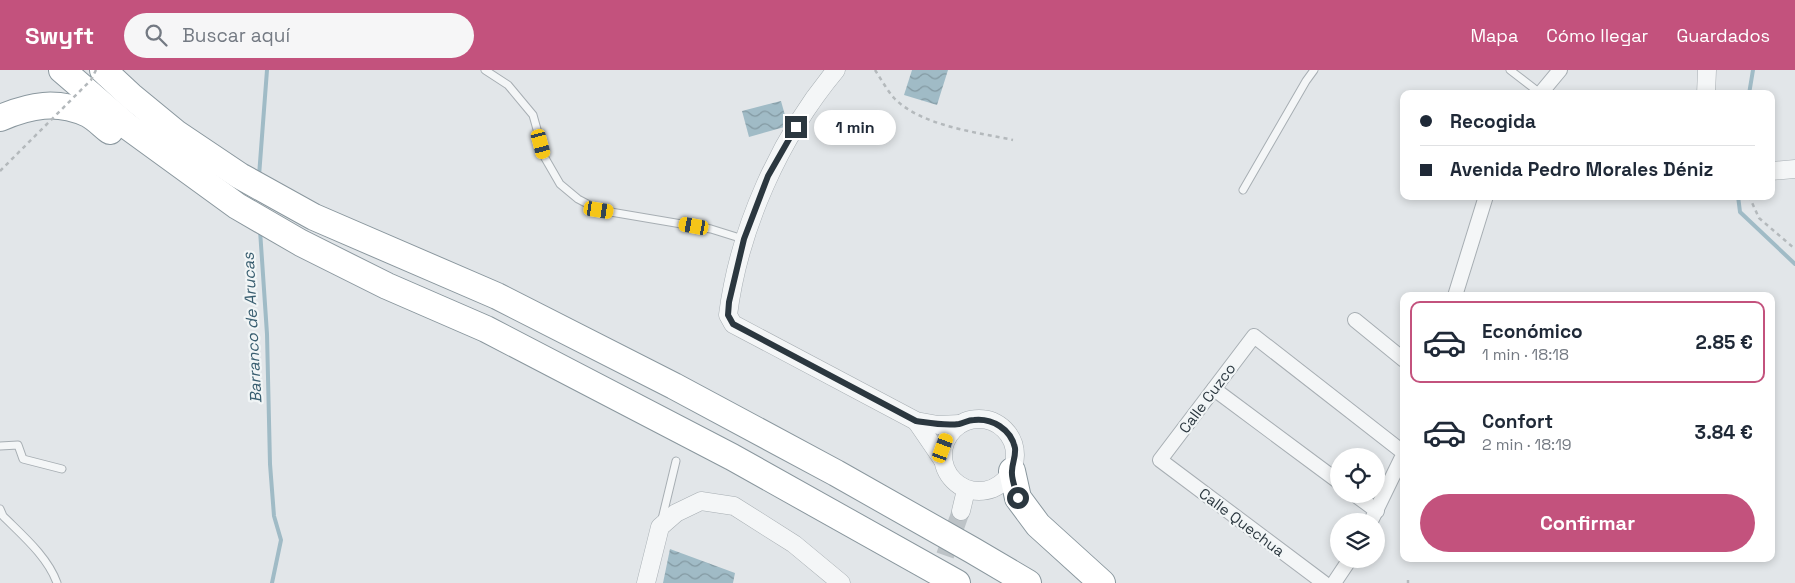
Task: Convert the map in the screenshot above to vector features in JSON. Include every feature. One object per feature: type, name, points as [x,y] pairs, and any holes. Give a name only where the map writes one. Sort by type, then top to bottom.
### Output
[{"type":"highway","points":[[62,70],[125,133]]},
{"type":"highway","points":[[103,70],[176,133],[240,176],[314,217],[497,296],[700,400],[844,478],[1028,583]]},
{"type":"highway","points":[[0,118],[24,108],[56,105],[89,115],[125,133],[237,206],[301,243],[384,284],[486,329],[732,457],[956,583]]},
{"type":"highway","points":[[1012,471],[1018,498],[1038,525],[1102,583]]},
{"type":"street","points":[[836,70],[815,95],[768,176],[744,239],[729,302],[728,315],[733,324],[916,421],[960,424]]},
{"type":"street","points":[[1543,90],[1560,70]]},
{"type":"street","points":[[1706,70],[1706,90]]},
{"type":"street","points":[[1775,171],[1795,169]]},
{"type":"street","points":[[1456,292],[1485,200]]},
{"type":"street","points":[[1355,320],[1400,357]]},
{"type":"street","name":"Calle Cuzco","points":[[1160,460],[1254,336],[1400,450]]},
{"type":"street","points":[[1214,389],[1330,475]]},
{"type":"street","points":[[982,419],[994,422],[1003,428],[1010,438],[1015,448],[1015,460],[1012,471],[1006,480],[997,487],[987,491],[976,492],[966,490],[957,485],[944,468],[942,458],[946,439],[952,430],[960,424],[982,419]]},
{"type":"street","points":[[916,421],[942,458]]},
{"type":"street","name":"Calle Quechua","points":[[1160,460],[1324,583]]},
{"type":"street","points":[[1375,513],[1400,461]]},
{"type":"street","points":[[961,511],[966,490]]},
{"type":"street","points":[[646,583],[660,527],[676,513],[701,501],[734,506],[794,544],[841,583]]},
{"type":"street","points":[[1362,503],[1371,513]]},
{"type":"street","points":[[1334,583],[1344,568]]},
{"type":"lane","points":[[485,70],[508,85],[533,115],[545,158],[560,184],[578,199],[599,210],[711,229],[744,239]]},
{"type":"lane","points":[[1243,190],[1314,70]]},
{"type":"lane","points":[[1510,70],[1536,90]]},
{"type":"lane","points":[[0,446],[18,445],[23,459],[62,469]]},
{"type":"lane","points":[[660,527],[676,462]]},
{"type":"lane","points":[[0,510],[3,516],[36,549],[54,574],[57,583]]},
{"type":"path","points":[[0,171],[91,80],[96,70]]},
{"type":"path","points":[[875,70],[894,98],[911,112],[938,123],[1013,140]]},
{"type":"path","points":[[1751,200],[1759,218],[1795,249]]},
{"type":"water","points":[[912,70],[948,70],[937,105],[904,95]]},
{"type":"water","points":[[781,101],[788,126],[749,137],[742,111]]},
{"type":"water","points":[[670,549],[735,573],[733,583],[663,583]]},
{"type":"waterway","name":"Barranco de Arucas","points":[[259,176],[267,70]]},
{"type":"waterway","points":[[1750,90],[1753,70]]},
{"type":"waterway","points":[[1738,200],[1740,212],[1795,264]]},
{"type":"waterway","name":"Barranco de Arucas","points":[[260,230],[267,334],[270,464],[274,516],[281,540],[272,583]]},
{"type":"tunnel","points":[[936,581],[961,511]]},
{"type":"route","points":[[796,127],[768,176],[744,239],[729,302],[728,315],[733,324],[916,421],[960,424],[982,419],[994,422],[1003,428],[1015,448],[1015,460],[1012,471],[1018,498]]}]
